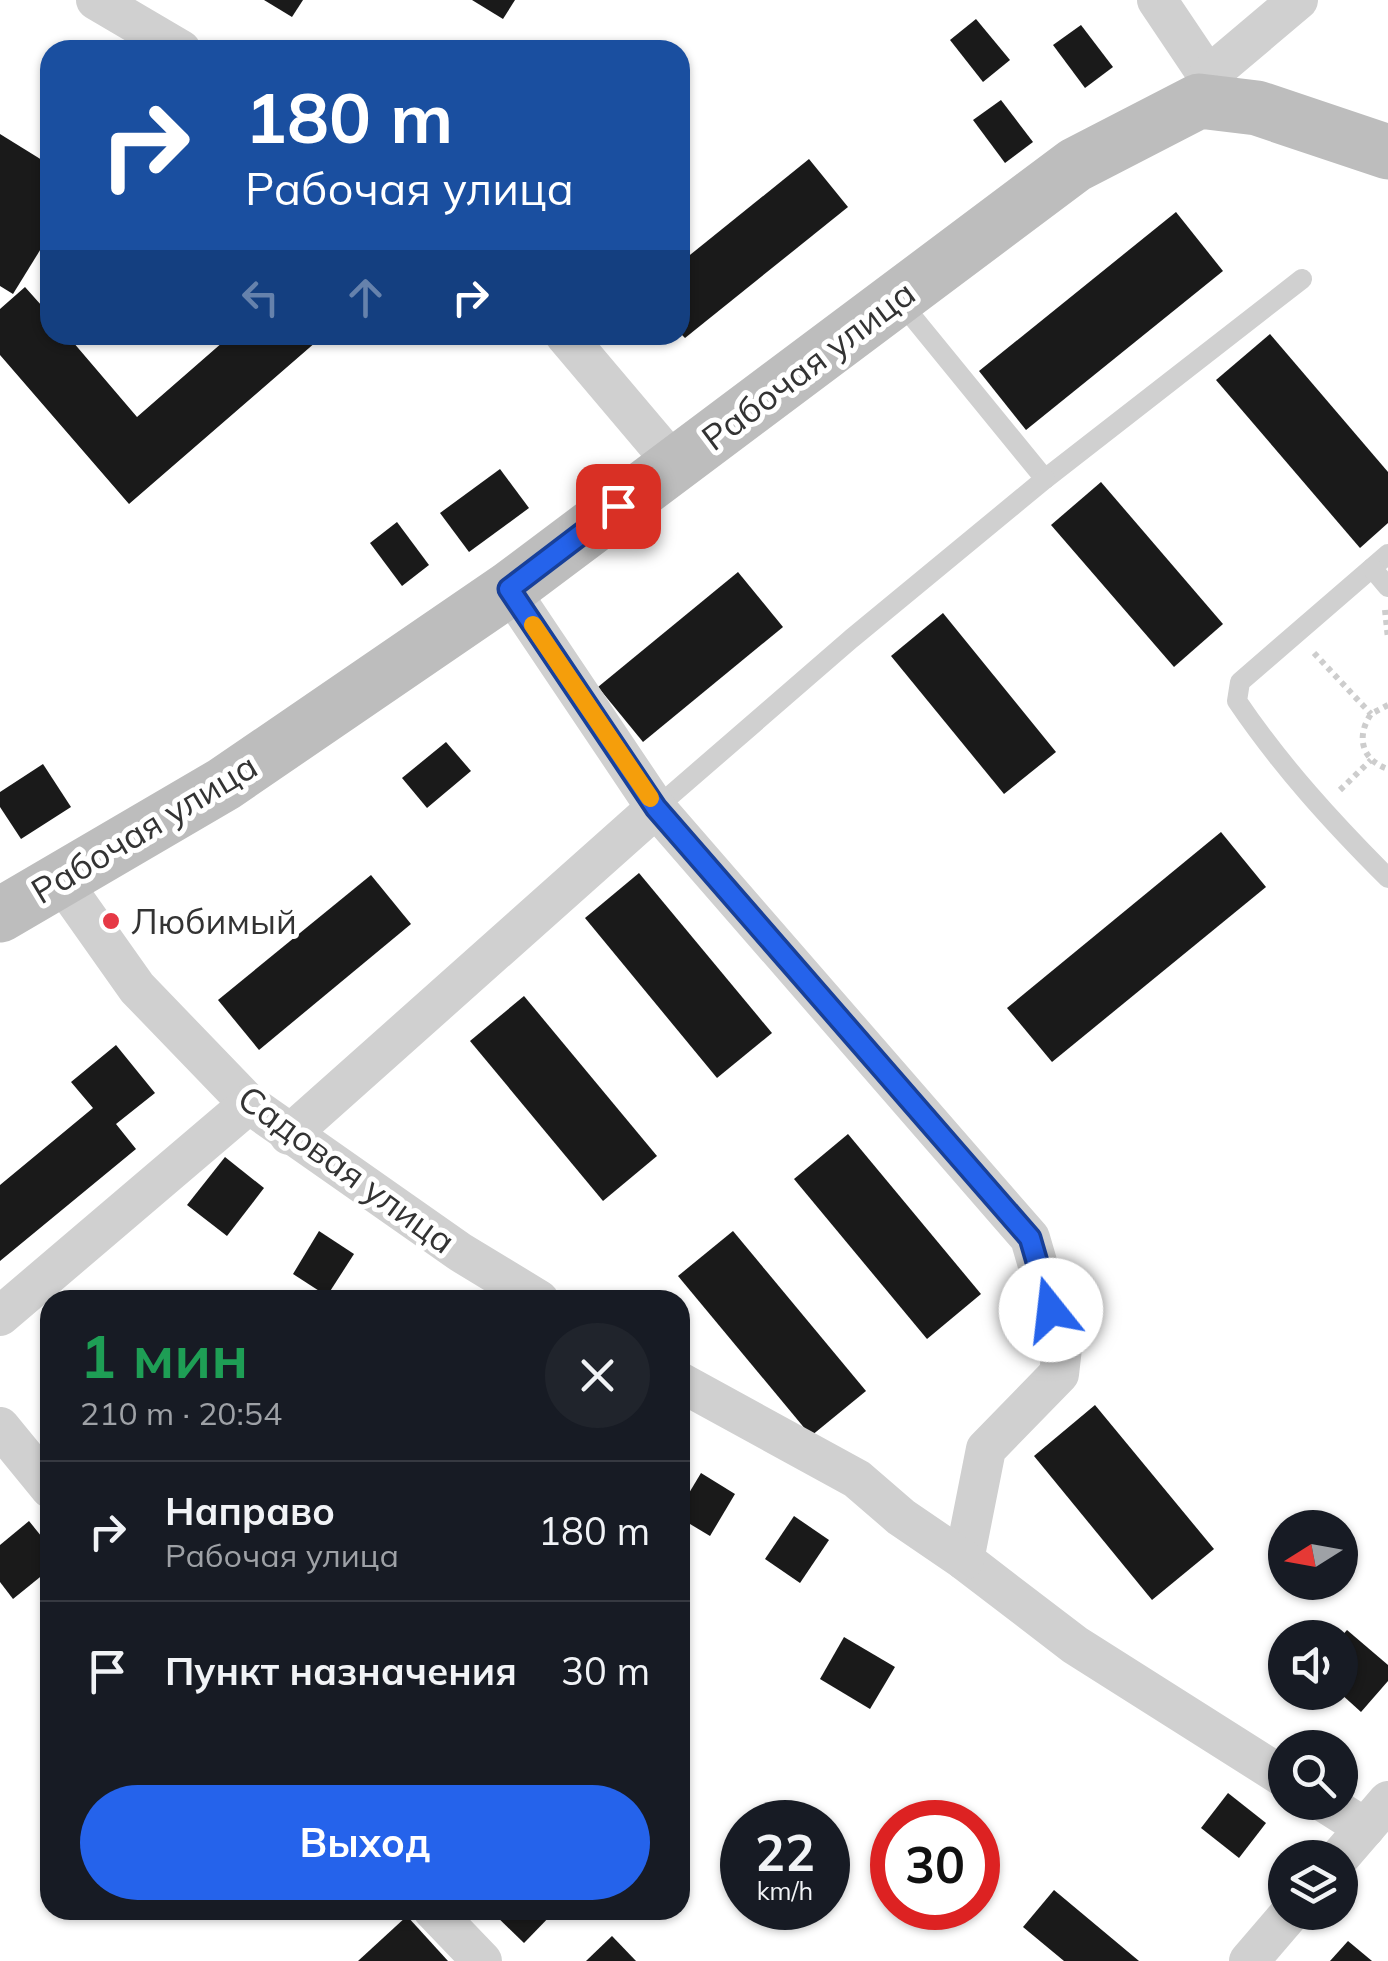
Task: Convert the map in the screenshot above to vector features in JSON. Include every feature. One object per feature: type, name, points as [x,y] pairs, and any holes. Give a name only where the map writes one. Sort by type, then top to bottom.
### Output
[{"type":"main road","points":[[1204,89],[1388,152]]},
{"type":"main road","name":"Рабочая улица","points":[[0,915],[224,784],[509,589],[1076,165],[1204,89]]},
{"type":"street","points":[[96,0],[164,40]]},
{"type":"street","points":[[1157,0],[1204,89]]},
{"type":"street","name":"Рабочая улица","points":[[1204,89],[1298,0]]},
{"type":"street","points":[[574,345],[675,465]]},
{"type":"street","points":[[509,589],[656,808],[1030,1238],[1062,1348],[1059,1374],[986,1449],[964,1560]]},
{"type":"street","points":[[289,1135],[656,808]]},
{"type":"street","name":"Садовая улица","points":[[60,879],[137,988],[249,1104],[460,1252],[523,1290]]},
{"type":"street","points":[[0,1316],[249,1104]]},
{"type":"street","points":[[690,1388],[856,1479],[901,1518],[964,1560],[1075,1646],[1268,1767]]},
{"type":"street","points":[[0,1427],[40,1476]]},
{"type":"street","points":[[443,1920],[482,1961]]},
{"type":"street","points":[[1249,1961],[1276,1930]]},
{"type":"lane","points":[[656,808],[850,639],[1045,479],[1302,279]]},
{"type":"lane","points":[[896,298],[1045,479]]},
{"type":"lane","points":[[1388,587],[1380,561],[1240,682],[1237,701],[1320,810],[1388,878]]},
{"type":"path","points":[[1296,634],[1371,714]]},
{"type":"path","points":[[1388,705],[1371,714],[1362,736],[1371,760],[1388,769]]},
{"type":"path","points":[[1320,810],[1371,760]]},
{"type":"building","points":[[264,0],[303,0],[292,17]]},
{"type":"building","points":[[472,0],[515,0],[503,19]]},
{"type":"building","points":[[976,19],[1010,60],[983,82],[950,40]]},
{"type":"building","points":[[1081,25],[1113,67],[1085,88],[1053,45]]},
{"type":"building","points":[[1001,100],[1033,142],[1005,163],[973,120]]},
{"type":"building","points":[[0,134],[40,159],[40,250],[13,294],[0,286]]},
{"type":"building","points":[[809,159],[848,207],[690,334],[690,255]]},
{"type":"building","points":[[1176,212],[1223,271],[1026,430],[979,371]]},
{"type":"building","points":[[25,287],[40,304],[40,345],[76,345],[137,417],[220,345],[312,345],[129,504],[0,355],[0,309]]},
{"type":"building","points":[[1270,334],[1388,472],[1388,523],[1360,548],[1216,380]]},
{"type":"building","points":[[500,469],[529,508],[469,552],[440,513]]},
{"type":"building","points":[[1101,482],[1223,624],[1174,667],[1051,525]]},
{"type":"building","points":[[397,522],[429,565],[402,586],[370,543]]},
{"type":"building","points":[[738,572],[783,627],[643,742],[598,687]]},
{"type":"building","points":[[943,613],[1056,752],[1004,794],[891,656]]},
{"type":"building","points":[[446,742],[471,771],[427,808],[402,778]]},
{"type":"building","points":[[43,764],[71,807],[21,839],[0,807],[0,792]]},
{"type":"building","points":[[1221,832],[1266,887],[1052,1062],[1007,1008]]},
{"type":"building","points":[[639,873],[772,1033],[717,1078],[585,918]]},
{"type":"building","points":[[371,875],[411,924],[259,1050],[218,1000]]},
{"type":"building","points":[[524,996],[657,1156],[603,1201],[470,1041]]},
{"type":"building","points":[[116,1045],[155,1093],[116,1124],[136,1149],[0,1261],[0,1185],[93,1108],[71,1082]]},
{"type":"building","points":[[848,1134],[981,1294],[927,1339],[794,1179]]},
{"type":"building","points":[[225,1157],[264,1188],[227,1236],[187,1205]]},
{"type":"building","points":[[319,1231],[354,1254],[331,1290],[318,1290],[293,1274]]},
{"type":"building","points":[[733,1231],[866,1391],[811,1436],[678,1276]]},
{"type":"building","points":[[1095,1405],[1214,1549],[1152,1600],[1034,1456]]},
{"type":"building","points":[[701,1473],[735,1494],[710,1536],[690,1524],[690,1491]]},
{"type":"building","points":[[794,1516],[829,1540],[800,1583],[765,1559]]},
{"type":"building","points":[[29,1521],[40,1535],[40,1577],[13,1599],[0,1582],[0,1545]]},
{"type":"building","points":[[844,1637],[895,1667],[870,1709],[820,1679]]},
{"type":"building","points":[[1358,1639],[1388,1665],[1388,1681],[1361,1712]]},
{"type":"building","points":[[1228,1793],[1266,1823],[1239,1858],[1201,1828]]},
{"type":"building","points":[[1054,1890],[1139,1961],[1064,1961],[1023,1927]]},
{"type":"building","points":[[403,1920],[411,1920],[448,1961],[358,1961]]},
{"type":"building","points":[[500,1920],[546,1920],[524,1943]]},
{"type":"building","points":[[612,1936],[636,1961],[586,1961]]},
{"type":"building","points":[[1348,1941],[1372,1961],[1330,1961]]},
{"type":"slow traffic","points":[[533,625],[650,798]]},
{"type":"place","name":"Любимый","points":[[111,921]]},
{"type":"route","points":[[618,506],[509,589],[656,808],[1030,1238],[1051,1310]]}]
